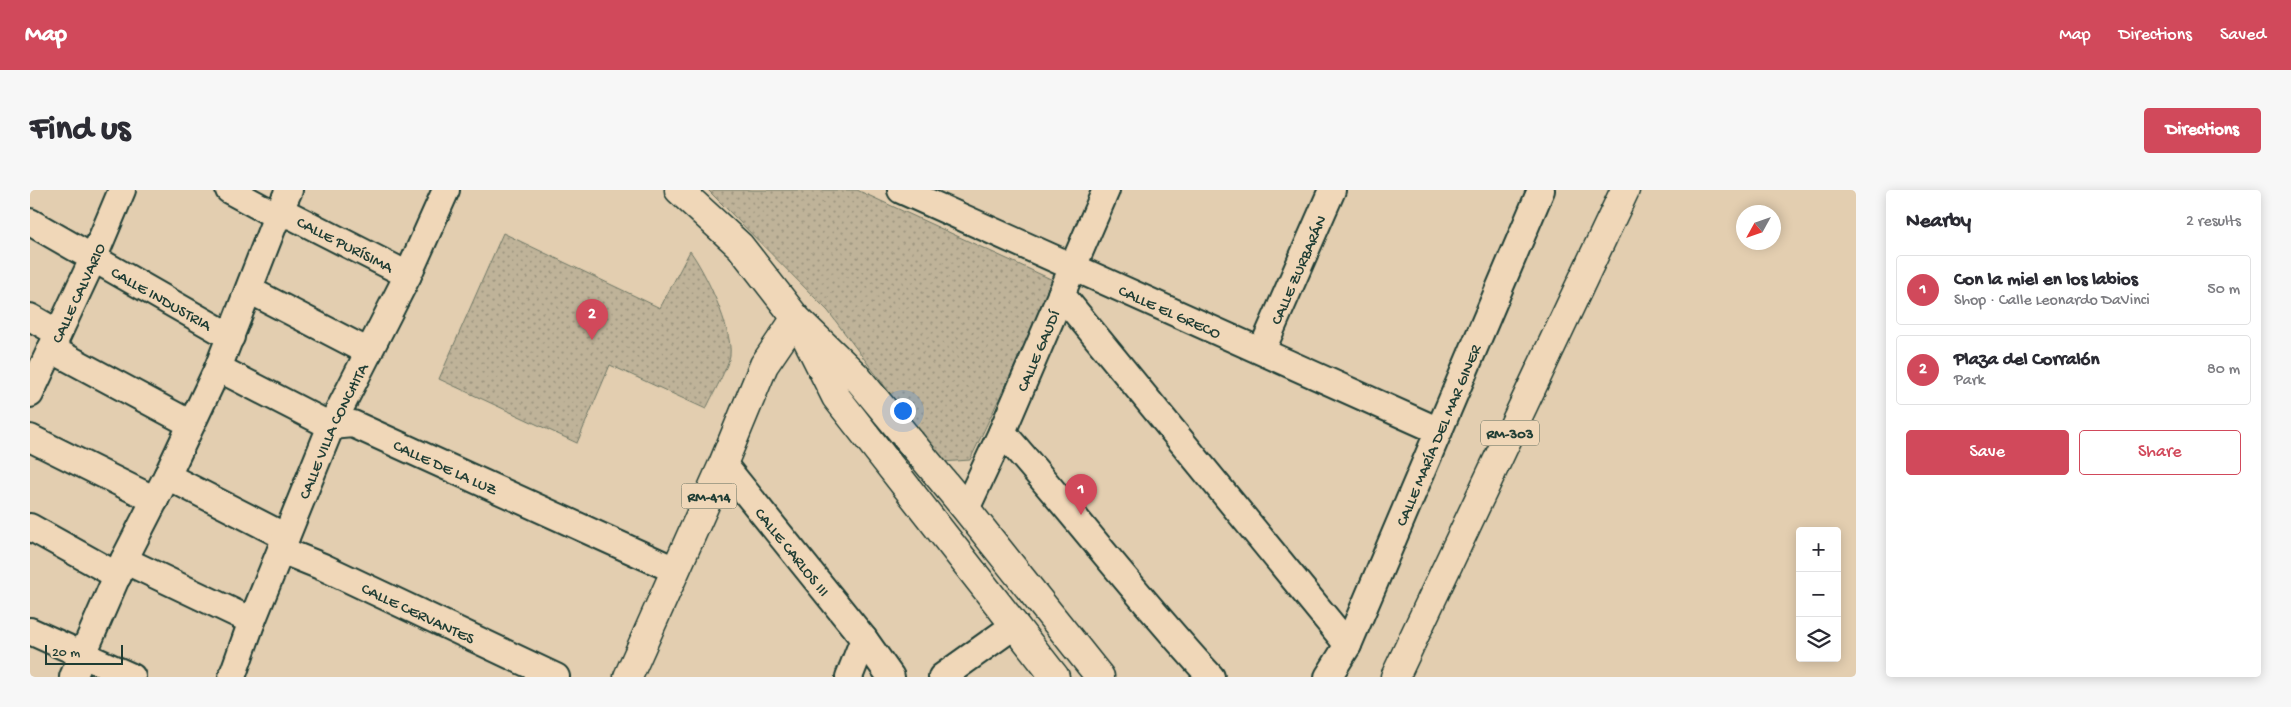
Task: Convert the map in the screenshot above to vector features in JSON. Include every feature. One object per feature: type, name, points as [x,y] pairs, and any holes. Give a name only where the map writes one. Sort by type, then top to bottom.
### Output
[{"type":"main road","name":"RM-303","points":[[1395,677],[1625,190]]},
{"type":"main road","points":[[681,191],[740,246],[796,318],[855,375],[966,509],[1100,677]]},
{"type":"main road","points":[[796,318],[836,397],[1055,677]]},
{"type":"main road","name":"RM-414","points":[[628,677],[723,464],[764,365],[796,318]]},
{"type":"street","name":"CALLE CALVARIO","points":[[31,390],[93,259],[122,190]]},
{"type":"street","name":"CALLE PURÍSIMA","points":[[229,190],[277,216],[290,216],[408,275]]},
{"type":"street","points":[[78,666],[121,568],[218,368],[277,216],[289,190]]},
{"type":"street","name":"CALLE VILLA CONCHITA","points":[[242,674],[252,621],[331,426],[408,275],[446,190]]},
{"type":"street","name":"CALLE EL GRECO","points":[[901,190],[1440,431]]},
{"type":"street","name":"CALLE GAUDÍ","points":[[966,509],[1002,432],[1106,190]]},
{"type":"street","name":"CALLE ZURBARÁN","points":[[1262,350],[1332,190]]},
{"type":"street","name":"CALLE MARÍA DEL MAR GINER","points":[[1328,677],[1348,645],[1541,190]]},
{"type":"street","name":"CALLE INDUSTRIA","points":[[30,222],[231,337]]},
{"type":"street","points":[[249,290],[369,352]]},
{"type":"street","points":[[1061,294],[1348,645]]},
{"type":"street","points":[[30,318],[55,341],[191,424]]},
{"type":"street","name":"CALLE DE LA LUZ","points":[[218,368],[331,426],[354,424],[675,570]]},
{"type":"street","points":[[1002,432],[1057,495],[1181,645],[1211,677]]},
{"type":"street","points":[[30,438],[155,500]]},
{"type":"street","name":"CALLE CARLOS III","points":[[723,464],[864,639],[891,677]]},
{"type":"street","name":"CALLE CERVANTES","points":[[167,476],[323,567],[556,677]]},
{"type":"street","points":[[30,527],[121,568],[252,621]]},
{"type":"street","points":[[942,677],[1015,625]]},
{"type":"street","points":[[30,631],[78,666],[132,677]]},
{"type":"street","points":[[849,677],[864,639]]},
{"type":"shaded area","points":[[708,190],[857,190],[1055,281],[970,460],[942,462],[828,311]]},
{"type":"shaded area","points":[[503,233],[660,308],[690,251],[717,301],[730,344],[729,360],[706,409],[610,365],[577,443],[439,379]]},
{"type":"place","name":"Plaza del Corralón","points":[[592,340]]},
{"type":"place","name":"Con la miel en los labios","points":[[1081,515]]}]
